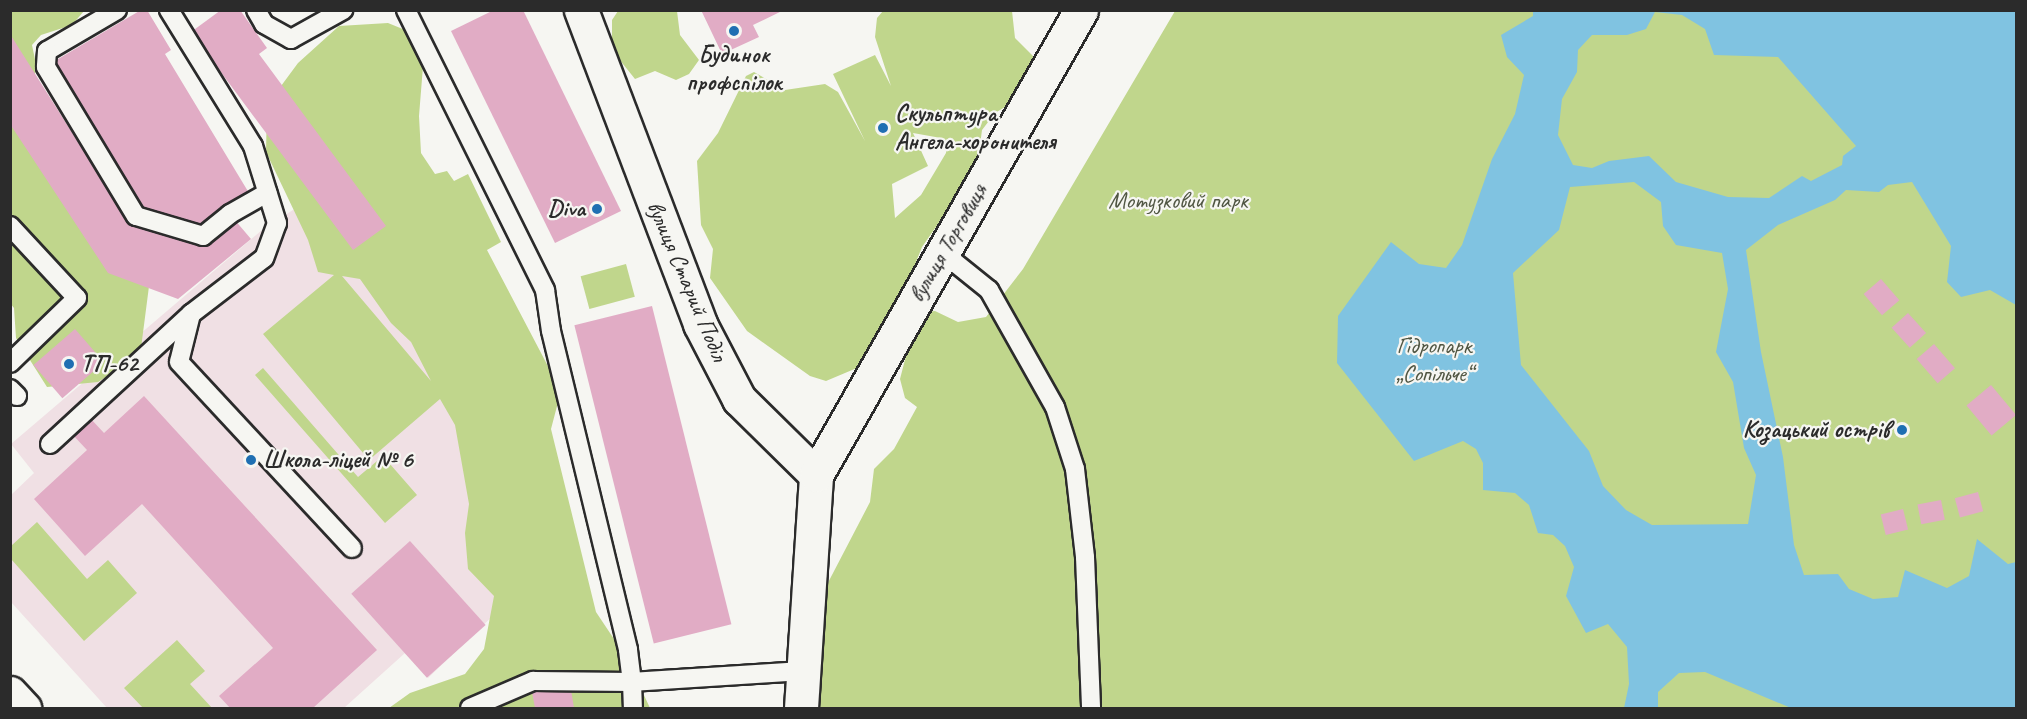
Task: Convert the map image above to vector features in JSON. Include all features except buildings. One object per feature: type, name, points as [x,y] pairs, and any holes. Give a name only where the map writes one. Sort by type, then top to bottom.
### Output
[{"type":"main road","name":"вулиця Старий Поділ","points":[[581,10],[700,324],[739,399],[816,475]]},
{"type":"main road","name":"вулиця Торговиця","points":[[816,475],[1081,10]]},
{"type":"main road","points":[[801,708],[816,475]]},
{"type":"main road","points":[[10,693],[24,708]]},
{"type":"lane","points":[[117,10],[47,51],[46,68],[136,216],[203,236],[230,214],[267,193]]},
{"type":"lane","points":[[50,444],[191,314],[264,258],[277,223],[253,146],[169,10]]},
{"type":"lane","points":[[256,10],[264,24],[291,39],[344,10]]},
{"type":"lane","points":[[406,10],[545,290],[551,331],[632,682],[633,708]]},
{"type":"lane","points":[[10,226],[77,298],[10,363]]},
{"type":"lane","points":[[942,253],[989,290],[1055,407],[1075,469],[1085,557],[1091,708]]},
{"type":"lane","points":[[191,314],[179,362],[352,548]]},
{"type":"lane","points":[[470,708],[533,681],[632,682],[802,671]]},
{"type":"shaded area","name":"Школа-ліцей № 6","points":[[313,197],[353,250],[476,445],[499,610],[428,678],[405,653],[344,708],[107,708],[11,602],[11,495],[34,473],[11,444],[262,230]]},
{"type":"green space","points":[[10,11],[84,11],[72,25],[41,35],[32,45],[37,69],[21,105],[152,263],[140,356],[98,382],[47,387],[16,338],[14,308],[10,303]]},
{"type":"green space","points":[[618,11],[677,11],[680,35],[699,60],[689,74],[676,80],[655,71],[635,79],[619,59],[612,42],[612,20]]},
{"type":"green space","points":[[883,11],[1012,11],[1015,38],[1038,61],[1010,104],[995,113],[982,130],[977,168],[922,247],[883,345],[864,365],[826,381],[810,376],[747,331],[710,278],[713,249],[701,225],[697,161],[718,133],[746,76],[754,72],[785,90],[825,84],[838,92],[865,141],[833,74],[875,55],[891,86],[875,37],[877,18]],"holes":[[[913,133],[941,138],[947,143],[946,153],[921,195],[895,218],[892,184],[928,166]]]},
{"type":"green space","name":"Гідропарк „Сопільче“","points":[[1175,11],[2016,11],[2016,708],[799,708],[820,598],[870,502],[874,469],[894,449],[917,407],[905,398],[900,379],[914,325],[926,312],[935,311],[958,322],[986,317],[1023,269]]},
{"type":"green space","points":[[388,23],[415,34],[424,54],[419,116],[421,153],[435,174],[447,171],[454,181],[468,174],[501,242],[487,250],[561,391],[551,429],[596,612],[626,657],[650,708],[389,708],[410,693],[465,674],[484,649],[494,596],[468,569],[465,533],[469,504],[455,425],[440,399],[369,460],[263,334],[334,275],[318,272],[308,240],[266,152],[267,105],[298,63],[339,26]],"holes":[[[342,276],[360,279],[391,323],[411,342],[431,381]]]},
{"type":"green space","points":[[626,264],[635,297],[589,309],[581,276]]},
{"type":"green space","points":[[263,368],[358,477],[383,456],[417,495],[385,523],[255,375]]},
{"type":"green space","points":[[37,522],[87,579],[108,560],[137,593],[84,641],[11,559],[11,546]]},
{"type":"green space","points":[[177,640],[205,671],[190,684],[212,708],[143,708],[124,688]]},
{"type":"water","points":[[1533,11],[2016,11],[2016,305],[1990,290],[1961,297],[1947,282],[1951,246],[1912,182],[1888,185],[1879,192],[1846,190],[1835,200],[1778,225],[1746,250],[1761,352],[1783,457],[1794,545],[1804,575],[1838,574],[1849,589],[1873,599],[1898,597],[1905,570],[1947,588],[1969,576],[1977,539],[2008,564],[2016,562],[2016,708],[1791,708],[1705,672],[1679,673],[1658,692],[1658,708],[1624,708],[1629,684],[1627,647],[1608,624],[1586,633],[1566,596],[1574,567],[1565,546],[1553,535],[1538,533],[1529,505],[1515,493],[1483,490],[1483,463],[1476,449],[1463,441],[1414,461],[1337,363],[1338,316],[1391,242],[1419,264],[1446,268],[1462,245],[1492,159],[1515,114],[1524,75],[1507,57],[1501,35],[1533,16]],"holes":[[[1655,12],[1682,15],[1705,29],[1714,55],[1778,57],[1856,146],[1843,156],[1842,165],[1811,181],[1802,176],[1769,198],[1728,197],[1676,182],[1649,156],[1609,161],[1592,168],[1573,165],[1558,135],[1562,99],[1577,72],[1578,50],[1592,35],[1627,35],[1646,29]],[[1634,182],[1661,202],[1663,226],[1676,245],[1722,253],[1728,289],[1716,352],[1733,382],[1744,448],[1756,475],[1748,524],[1652,525],[1626,510],[1603,486],[1589,451],[1521,365],[1513,273],[1559,230],[1570,187]]]},
{"type":"place","name":"Будинок профспілок","points":[[734,31]]},
{"type":"place","name":"Скульптура Ангела-хоронителя","points":[[883,128]]},
{"type":"place","name":"Diva","points":[[597,209]]},
{"type":"place","name":"ТП-62","points":[[69,364]]},
{"type":"place","name":"Козацький острів","points":[[1902,430]]},
{"type":"place","name":"Школа-ліцей № 6","points":[[251,460]]},
{"type":"park label","name":"Мотузковий парк","points":[[1178,201]]}]
